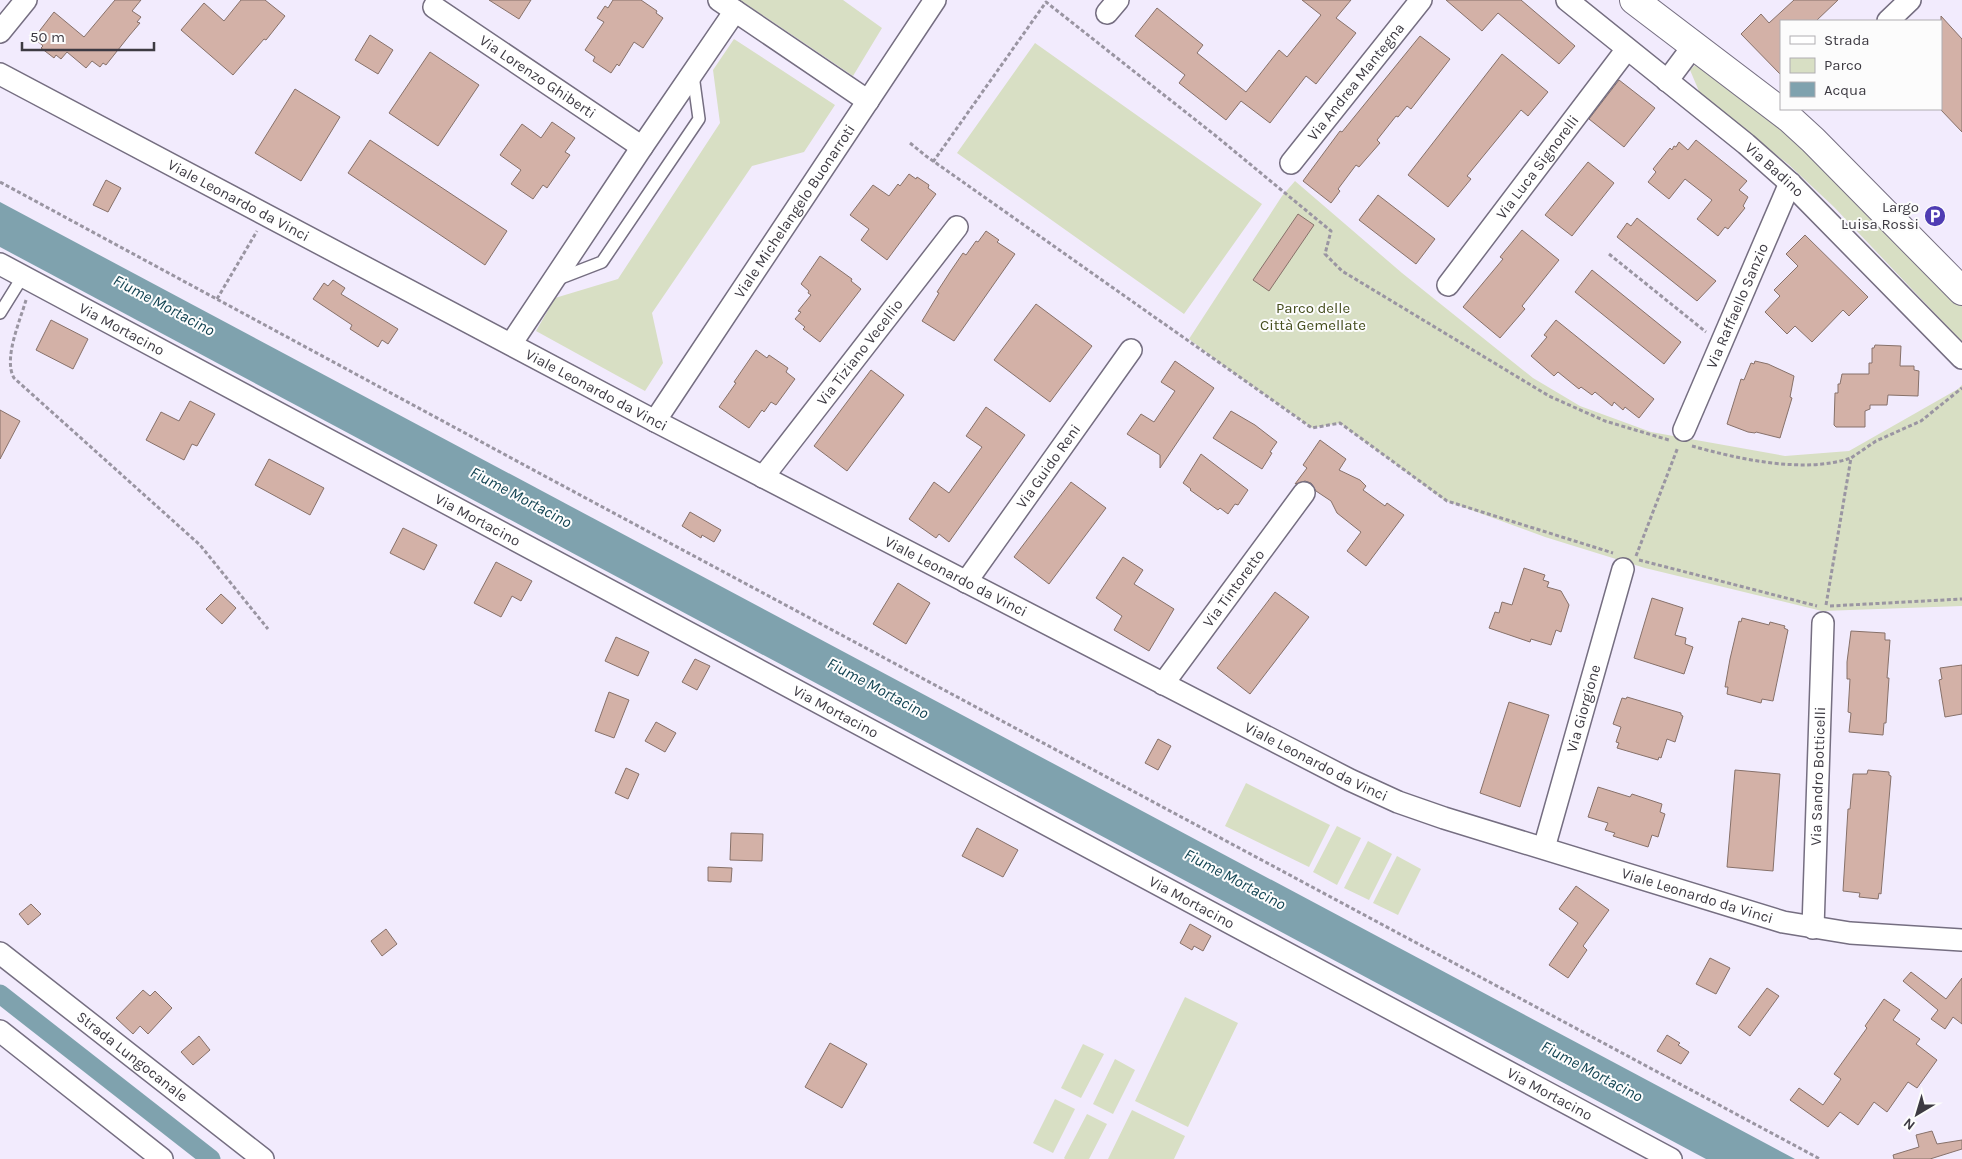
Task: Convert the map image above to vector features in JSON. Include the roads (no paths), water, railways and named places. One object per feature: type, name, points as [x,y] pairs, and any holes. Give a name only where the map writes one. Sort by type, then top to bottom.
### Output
[{"type":"street","points":[[0,32],[26,0]]},
{"type":"street","name":"Viale Michelangelo Buonarroti","points":[[654,421],[935,0]]},
{"type":"street","name":"Via Andrea Mantegna","points":[[1291,163],[1421,0]]},
{"type":"street","name":"Via Badino","points":[[1567,0],[1790,183],[1823,214],[1962,358]]},
{"type":"street","points":[[1634,0],[1694,45],[1780,103]]},
{"type":"street","points":[[1889,20],[1910,0]]},
{"type":"street","points":[[511,344],[693,74],[727,6],[868,101]]},
{"type":"street","name":"Via Lorenzo Ghiberti","points":[[434,7],[642,147]]},
{"type":"street","points":[[1667,81],[1694,45]]},
{"type":"street","name":"Via Luca Signorelli","points":[[1448,286],[1627,48]]},
{"type":"street","name":"Viale Leonardo da Vinci","points":[[0,74],[654,421],[1350,780],[1398,802],[1444,818],[1769,918],[1812,928],[1858,934],[1962,940]]},
{"type":"street","points":[[1794,113],[1813,140],[1962,291]]},
{"type":"street","name":"Via Raffaello Sanzio","points":[[1682,437],[1790,183]]},
{"type":"street","name":"Via Tiziano Vecellio","points":[[763,477],[957,227]]},
{"type":"street","name":"Via Mortacino","points":[[0,264],[1671,1159]]},
{"type":"street","name":"Via Guido Reni","points":[[966,582],[1131,350]]},
{"type":"street","name":"Via Tintoretto","points":[[1163,684],[1304,493]]},
{"type":"street","name":"Via Giorgione","points":[[1544,848],[1619,562]]},
{"type":"street","name":"Via Sandro Botticelli","points":[[1812,928],[1824,614]]},
{"type":"street","name":"Strada Lungocanale","points":[[0,953],[263,1159]]},
{"type":"street","points":[[0,1031],[162,1159]]},
{"type":"lane","points":[[554,280],[602,262],[699,119],[693,74]]},
{"type":"lane","points":[[0,313],[28,278]]},
{"type":"water","name":"Fiume Mortacino","points":[[0,202],[1795,1159],[1706,1159],[0,247]]},
{"type":"waterway","points":[[0,994],[211,1159]]},
{"type":"place","name":"Largo Luisa Rossi","points":[[1935,216]]},
{"type":"park label","name":"Parco delle Città Gemellate","points":[[1313,316]]}]
